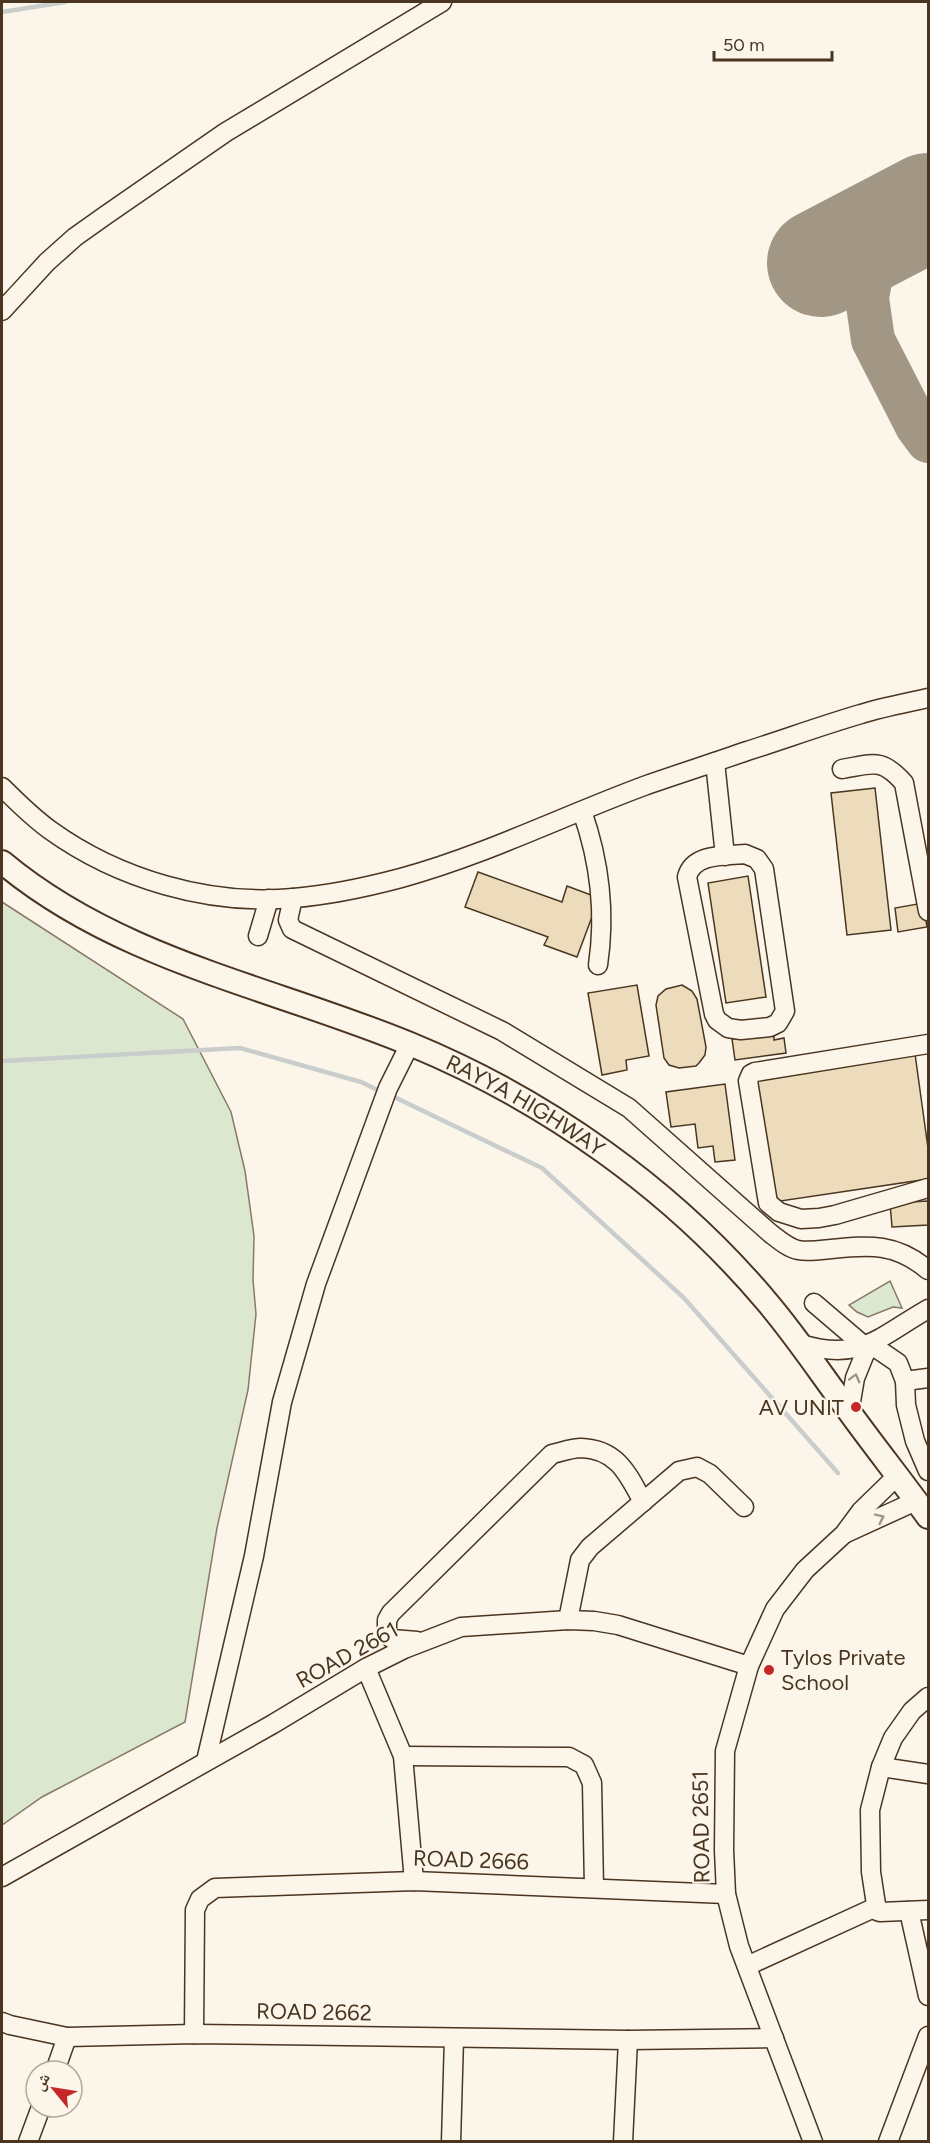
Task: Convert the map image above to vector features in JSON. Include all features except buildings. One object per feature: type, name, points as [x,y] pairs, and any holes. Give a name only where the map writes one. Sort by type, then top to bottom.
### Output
[{"type":"main road","name":"RAYYA HIGHWAY","points":[[2,862],[52,900],[92,923],[178,962],[410,1044],[462,1067],[571,1130],[629,1171],[678,1211],[734,1264],[801,1344],[849,1413],[922,1509]]},
{"type":"street","points":[[2,310],[47,262],[75,237],[114,209],[226,132],[442,2]]},
{"type":"street","points":[[2,787],[49,829],[76,847],[104,862],[143,878],[183,890],[224,897],[293,898],[332,893],[403,877],[470,855],[644,786],[863,713],[928,698]]},
{"type":"street","points":[[715,762],[725,856]]},
{"type":"street","points":[[842,769],[881,764],[889,768],[904,783],[928,911]]},
{"type":"street","points":[[582,811],[592,838],[601,886],[602,928],[598,965]]},
{"type":"street","points":[[745,854],[752,856],[764,869],[785,1011],[778,1023],[770,1027],[734,1030],[722,1025],[714,1014],[687,878],[691,868],[698,861],[725,856],[745,854]]},
{"type":"street","points":[[258,936],[268,898]]},
{"type":"street","points":[[293,898],[288,920],[292,929],[502,1031],[629,1108],[770,1233],[793,1249],[815,1251],[868,1246],[892,1249],[907,1254],[928,1270]]},
{"type":"street","points":[[206,1761],[254,1556],[282,1402],[316,1284],[385,1096],[410,1044]]},
{"type":"street","points":[[928,1044],[755,1072],[751,1074],[748,1081],[768,1203],[774,1209],[801,1219],[819,1218],[852,1211],[928,1188]]},
{"type":"street","points":[[814,1303],[862,1344],[879,1350],[921,1383],[905,1396],[915,1441],[928,1471]]},
{"type":"street","points":[[801,1344],[834,1351],[868,1346],[928,1309]]},
{"type":"street","points":[[849,1413],[855,1378],[868,1346]]},
{"type":"street","points":[[421,1642],[392,1639],[387,1634],[386,1627],[391,1613],[552,1454],[580,1448],[612,1457],[621,1464],[643,1502]]},
{"type":"street","points":[[568,1620],[580,1560],[590,1547],[679,1471],[697,1467],[710,1474],[744,1507]]},
{"type":"street","name":"ROAD 2651","points":[[813,2142],[747,1966],[726,1894],[724,1751],[749,1666],[780,1602],[805,1570],[844,1534],[861,1511],[897,1476]]},
{"type":"street","name":"ROAD 2651","points":[[844,1534],[922,1509]]},
{"type":"street","name":"ROAD 2661","points":[[2,1877],[366,1668],[421,1642],[461,1627],[568,1620],[594,1621],[618,1625],[749,1666]]},
{"type":"street","points":[[366,1668],[403,1756],[414,1881]]},
{"type":"street","points":[[928,1697],[912,1711],[893,1738],[881,1767],[870,1810],[871,1872],[876,1907],[880,1912],[928,1910]]},
{"type":"street","points":[[403,1756],[569,1757],[584,1765],[592,1783],[594,1888]]},
{"type":"street","points":[[881,1767],[925,1774]]},
{"type":"street","name":"ROAD 2666","points":[[194,2034],[195,1910],[200,1899],[215,1888],[414,1881],[726,1894]]},
{"type":"street","points":[[747,1966],[876,1907]]},
{"type":"street","points":[[909,1911],[928,1996]]},
{"type":"street","name":"ROAD 2662","points":[[2,2022],[67,2037],[194,2034],[628,2040],[774,2038]]},
{"type":"street","points":[[888,2142],[928,2036]]},
{"type":"street","points":[[59,2059],[67,2037]]},
{"type":"street","points":[[451,2142],[454,2038]]},
{"type":"street","points":[[623,2142],[628,2040]]},
{"type":"street","points":[[28,2142],[37,2119]]},
{"type":"green space","points":[[2,902],[183,1019],[231,1112],[245,1171],[254,1236],[253,1280],[256,1314],[248,1390],[217,1528],[185,1722],[42,1797],[2,1825]]},
{"type":"green space","points":[[890,1281],[902,1308],[893,1307],[868,1317],[849,1305]]},
{"type":"waterway","points":[[2,12],[65,2]]},
{"type":"waterway","points":[[2,1061],[240,1048],[361,1082],[382,1092]]},
{"type":"waterway","points":[[390,1095],[542,1168],[684,1298],[838,1473]]},
{"type":"taxiway","points":[[909,217],[892,238],[871,275],[867,298],[873,340],[917,426],[928,441]]},
{"type":"runway","points":[[821,263],[928,207]]},
{"type":"place","name":"AV UNIT","points":[[856,1407]]},
{"type":"place","name":"Tylos Private School","points":[[769,1670]]}]
